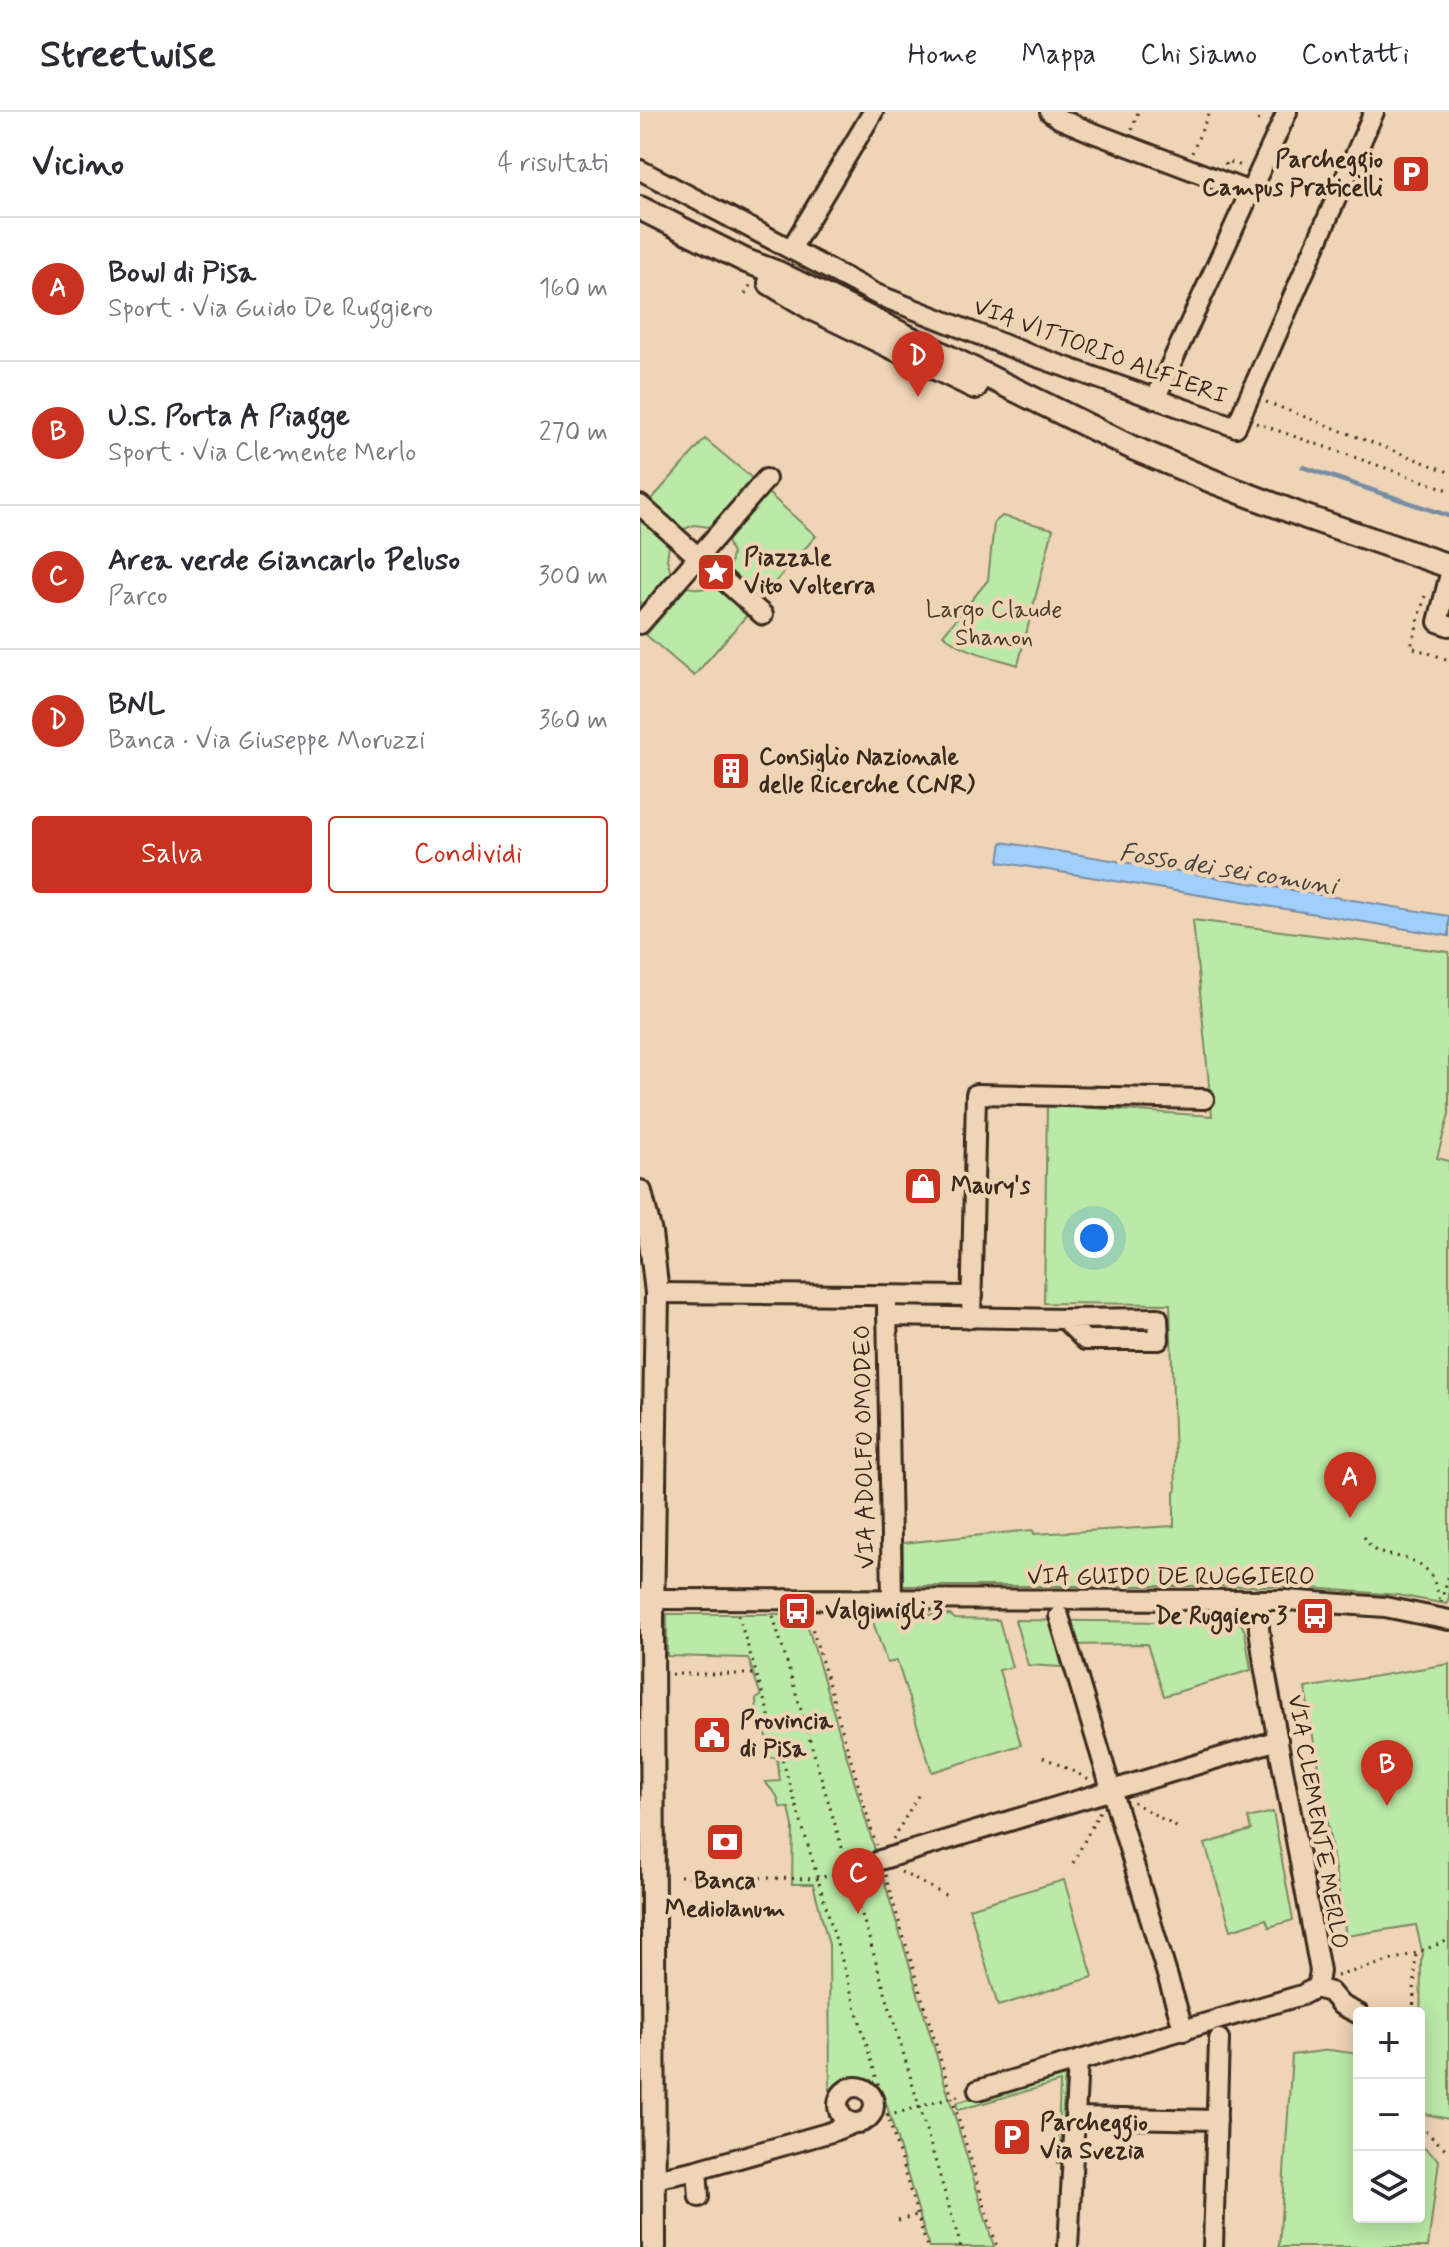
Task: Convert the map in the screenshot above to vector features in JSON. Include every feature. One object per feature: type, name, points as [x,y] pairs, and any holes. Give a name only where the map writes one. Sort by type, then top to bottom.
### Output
[{"type":"main road","points":[[640,208],[746,261],[783,292],[877,341],[1037,416],[1077,432],[1133,448],[1306,517],[1449,566]]},
{"type":"main road","points":[[640,1192],[650,1233],[657,1293],[646,1599],[654,2247]]},
{"type":"street","points":[[791,249],[873,112]]},
{"type":"street","points":[[1155,399],[1287,112]]},
{"type":"street","name":"VIA VITTORIO ALFIERI","points":[[640,170],[878,295],[1236,427],[1374,112]]},
{"type":"street","points":[[1058,114],[1250,192]]},
{"type":"street","points":[[640,624],[766,479]]},
{"type":"street","points":[[640,505],[763,615]]},
{"type":"street","points":[[1449,578],[1438,622],[1449,626]]},
{"type":"street","points":[[971,1318],[976,1094],[1204,1099]]},
{"type":"street","points":[[657,1293],[973,1296]]},
{"type":"street","name":"VIA ADOLFO OMODEO","points":[[886,1295],[892,1599]]},
{"type":"street","points":[[887,1316],[1158,1318],[1159,1340]]},
{"type":"street","name":"VIA GUIDO DE RUGGIERO","points":[[646,1599],[1318,1601],[1385,1607],[1449,1620]]},
{"type":"street","name":"VIA CLEMENTE MERLO","points":[[1259,1600],[1259,1629],[1320,1971],[1316,1985]]},
{"type":"street","points":[[1059,1616],[1184,2031]]},
{"type":"street","points":[[880,1860],[1278,1740]]},
{"type":"street","points":[[973,2091],[1307,1994],[1316,1985],[1353,2011]]},
{"type":"street","points":[[1213,2247],[1219,2039]]},
{"type":"street","points":[[1068,2247],[1062,2190],[1075,2117],[1078,2061]]},
{"type":"street","points":[[654,2179],[831,2132],[879,2115],[869,2092],[859,2086],[849,2088],[840,2095],[838,2107],[842,2116],[854,2123]]},
{"type":"street","points":[[1075,2117],[1217,2120]]},
{"type":"street","points":[[697,2170],[699,2197]]},
{"type":"path","points":[[1258,121],[1262,112]]},
{"type":"path","points":[[1186,168],[1209,113]]},
{"type":"path","points":[[1219,180],[1227,161],[1245,167]]},
{"type":"path","points":[[745,294],[751,284]]},
{"type":"path","points":[[1249,396],[1449,472]]},
{"type":"path","points":[[1240,417],[1449,490]]},
{"type":"path","points":[[1426,593],[1411,647],[1449,660]]},
{"type":"path","points":[[1364,1537],[1379,1553],[1420,1563],[1433,1579],[1440,1605],[1449,1574]]},
{"type":"path","points":[[737,1612],[784,1763],[879,2115],[927,2247]]},
{"type":"path","points":[[772,1612],[961,2247]]},
{"type":"path","points":[[807,1612],[997,2247]]},
{"type":"path","points":[[663,1674],[756,1674]]},
{"type":"path","points":[[1043,1757],[1111,1789],[1178,1828]]},
{"type":"path","points":[[1073,1863],[1111,1789]]},
{"type":"path","points":[[680,1876],[816,1879],[880,1860],[919,1794]]},
{"type":"path","points":[[880,1860],[949,1897]]},
{"type":"path","points":[[1316,1985],[1449,1940]]},
{"type":"path","points":[[1413,2007],[1416,1953]]},
{"type":"path","points":[[879,2115],[973,2091]]},
{"type":"path","points":[[1425,2131],[1449,2152]]},
{"type":"path","points":[[898,2220],[917,2215]]},
{"type":"green space","points":[[705,439],[752,478],[710,527],[694,525],[682,530],[651,500]]},
{"type":"green space","points":[[768,493],[816,536],[762,597],[729,570],[732,554],[727,541]]},
{"type":"green space","name":"Largo Claude Shanon","points":[[1002,516],[1053,529],[1018,665],[970,650],[943,635],[988,580],[994,523]]},
{"type":"green space","points":[[640,520],[669,545],[667,559],[671,573],[640,608]]},
{"type":"green space","points":[[714,586],[748,614],[694,676],[646,635],[687,587],[701,589]]},
{"type":"green space","points":[[1193,920],[1449,952],[1449,1114],[1437,1158],[1449,1161],[1447,1604],[1397,1595],[1287,1586],[903,1586],[903,1543],[1033,1530],[1034,1534],[1174,1526],[1176,1491],[1170,1304],[1044,1303],[1047,1105],[1212,1116]]},
{"type":"green space","points":[[667,1614],[804,1614],[994,2247],[929,2247],[884,2096],[859,2082],[847,2084],[835,2096],[830,2093],[829,1945],[813,1884],[792,1884],[793,1826],[789,1808],[780,1807],[777,1796],[765,1782],[780,1781],[777,1757],[765,1758],[767,1738],[757,1722],[756,1699],[761,1696],[748,1658],[667,1656]]},
{"type":"green space","points":[[950,1615],[955,1619],[999,1620],[1012,1667],[999,1670],[1021,1745],[932,1772],[897,1661],[887,1663],[871,1616]]},
{"type":"green space","points":[[1015,1620],[1241,1623],[1251,1670],[1164,1696],[1147,1644],[1057,1645],[1062,1667],[1028,1665]]},
{"type":"green space","points":[[1449,1664],[1449,2119],[1425,2114],[1425,2007],[1420,2007],[1423,1955],[1416,1925],[1346,1936],[1305,1688]]},
{"type":"green space","points":[[1273,1812],[1293,1920],[1269,1927],[1266,1919],[1231,1930],[1205,1844],[1251,1830],[1248,1818]]},
{"type":"green space","points":[[1064,1880],[1093,1977],[998,2006],[969,1908]]},
{"type":"green space","points":[[1330,2050],[1353,2053],[1353,2223],[1425,2223],[1425,2149],[1439,2160],[1428,2247],[1279,2247],[1292,2055]]},
{"type":"green space","points":[[1065,2070],[1060,2164],[1057,2164],[1060,2082],[958,2110],[956,2103]]},
{"type":"water","points":[[1002,842],[1449,916],[1449,936],[999,862]]},
{"type":"waterway","points":[[1303,467],[1449,516]]},
{"type":"place","name":"Parcheggio Campus Praticelli","points":[[1411,174]]},
{"type":"place","name":"BNL","points":[[918,397]]},
{"type":"place","name":"Piazzale Vito Volterra","points":[[716,572]]},
{"type":"place","name":"Consiglio Nazionale delle Ricerche (CNR)","points":[[731,771]]},
{"type":"place","name":"Maury's","points":[[923,1186]]},
{"type":"place","name":"Bowl di Pisa","points":[[1350,1518]]},
{"type":"place","name":"Valgimigli 3","points":[[797,1611]]},
{"type":"place","name":"De Ruggiero 3","points":[[1315,1616]]},
{"type":"place","name":"Provincia di Pisa","points":[[712,1735]]},
{"type":"place","name":"U.S. Porta A Piagge","points":[[1387,1806]]},
{"type":"place","name":"Banca Mediolanum","points":[[725,1842]]},
{"type":"place","name":"Area verde Giancarlo Peluso","points":[[858,1914]]},
{"type":"place","name":"Parcheggio Via Svezia","points":[[1012,2137]]},
{"type":"water label","name":"Fosso dei sei comuni","points":[[1228,870]]}]
